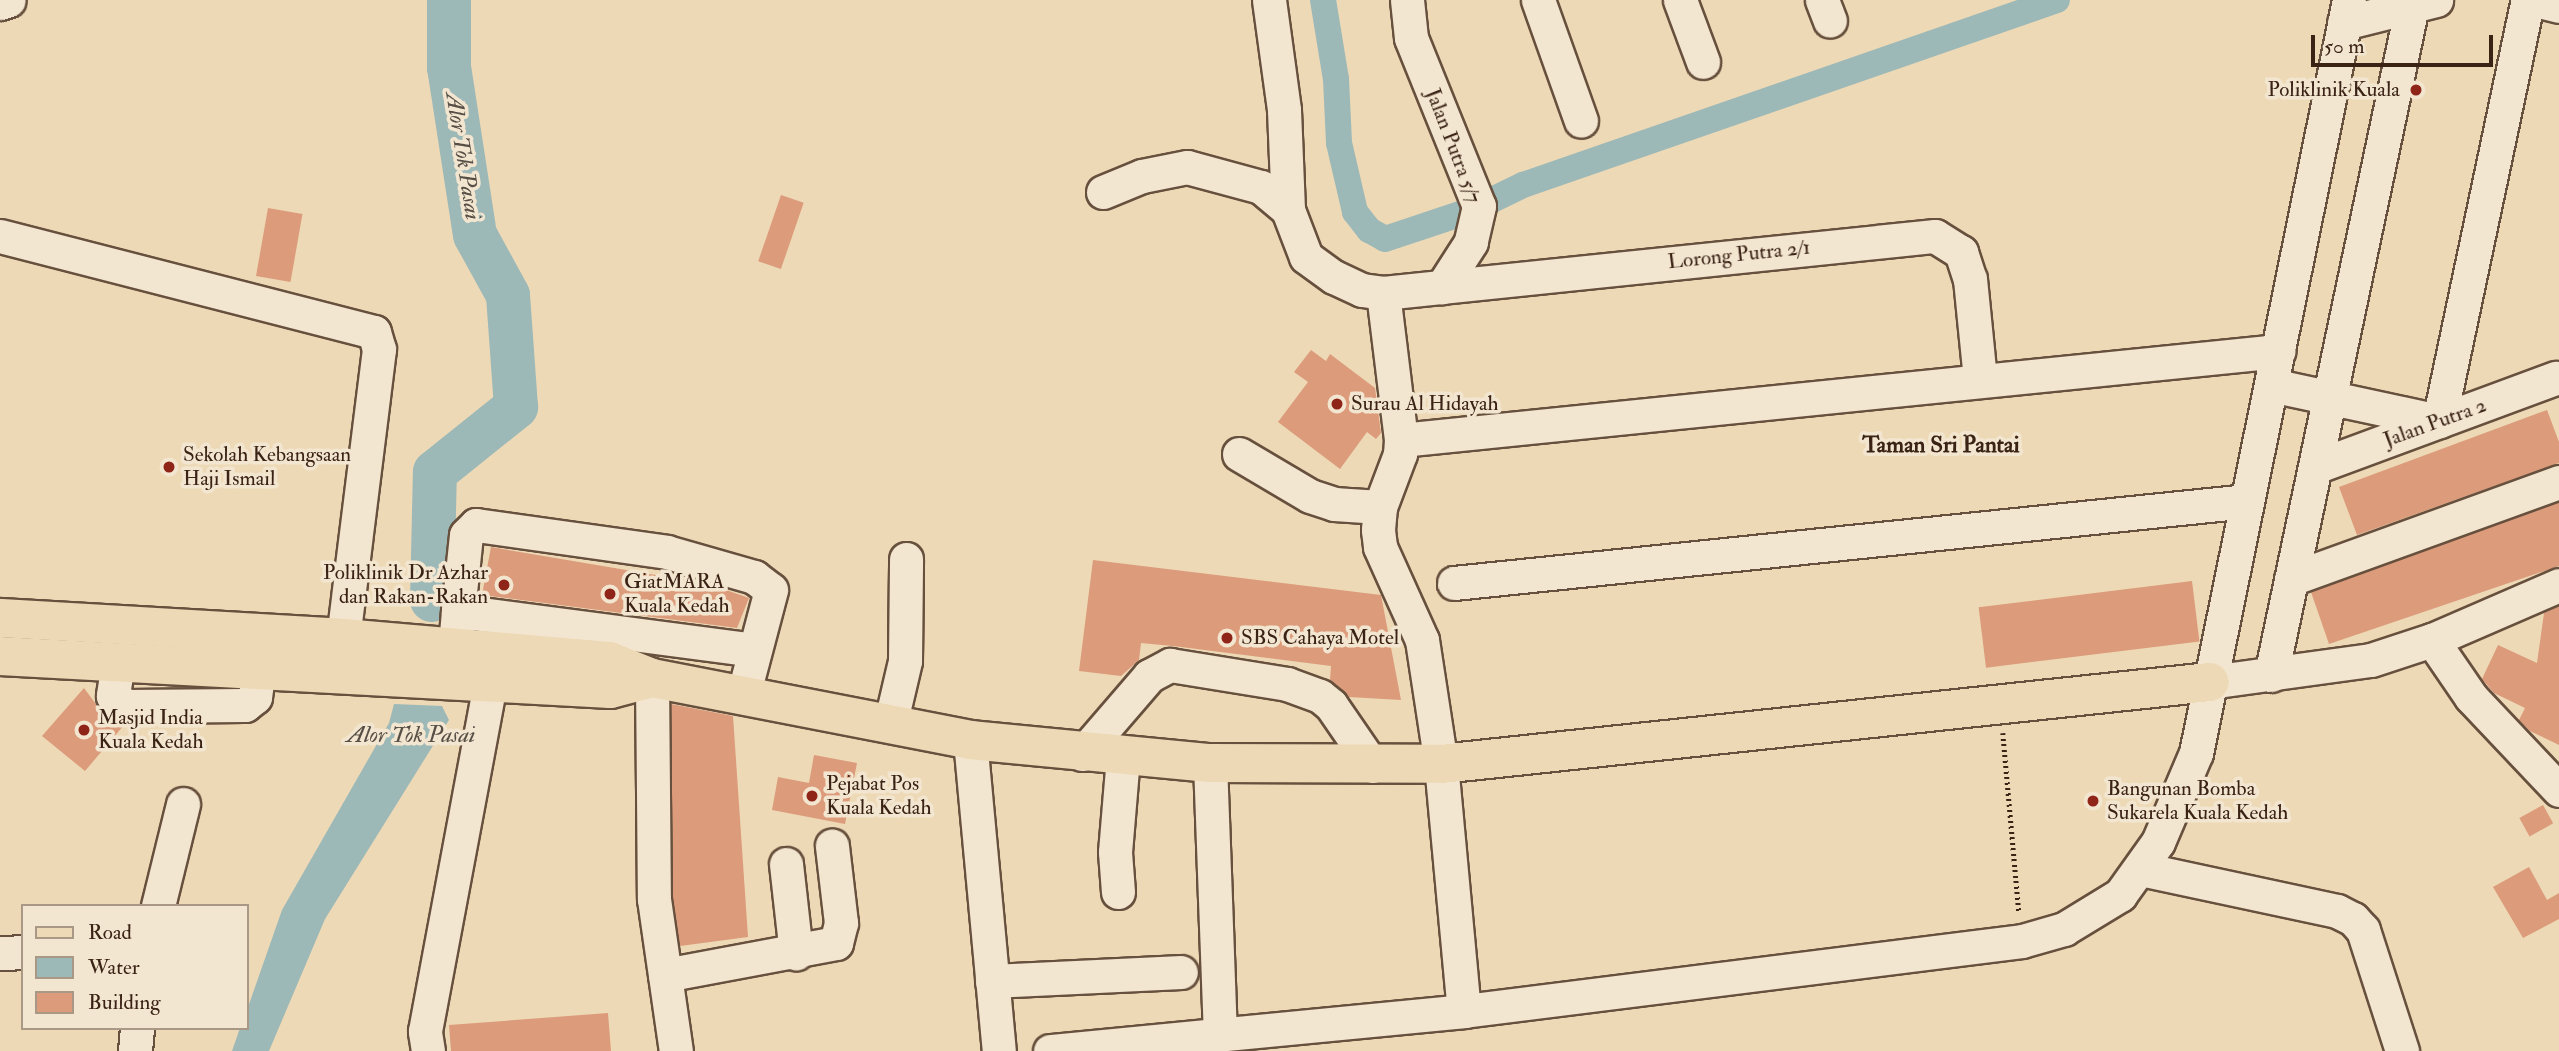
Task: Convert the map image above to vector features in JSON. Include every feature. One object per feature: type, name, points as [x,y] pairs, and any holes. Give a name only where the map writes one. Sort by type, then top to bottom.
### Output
[{"type":"main road","points":[[0,618],[343,638],[457,629],[609,661],[652,678],[970,740],[1082,754],[1210,764],[1441,764],[2210,682]]},
{"type":"main road","points":[[0,656],[610,689],[652,678]]},
{"type":"street","points":[[0,3],[9,0]]},
{"type":"street","points":[[1269,0],[1284,110],[1288,210],[1306,257],[1317,267],[1362,290],[1382,293],[1401,440],[1400,454],[1380,507],[1380,547],[1420,632],[1441,764],[1464,1011]]},
{"type":"street","name":"Jalan Putra 5/7","points":[[1407,0],[1411,38],[1479,206],[1471,242],[1442,287]]},
{"type":"street","points":[[1538,0],[1581,121]]},
{"type":"street","points":[[1680,0],[1703,62]]},
{"type":"street","points":[[2271,385],[2439,421],[2528,0]]},
{"type":"street","points":[[2535,0],[2559,6]]},
{"type":"street","points":[[1050,1051],[1464,1011],[2022,941],[2064,929],[2093,914],[2120,895],[2141,869],[2185,786],[2210,682],[2347,11],[2424,3],[2330,397],[2271,675]]},
{"type":"street","points":[[1103,192],[1142,176],[1187,167],[1261,187],[1288,210]]},
{"type":"street","points":[[0,236],[374,332],[379,349],[343,638]]},
{"type":"street","name":"Lorong Putra 2/1","points":[[1382,293],[1935,236],[1961,252],[1970,279],[1980,380]]},
{"type":"street","points":[[1401,440],[2277,351]]},
{"type":"street","name":"Jalan Putra 2","points":[[2315,467],[2558,376]]},
{"type":"street","points":[[1239,454],[1310,496],[1334,504],[1380,507]]},
{"type":"street","points":[[2291,579],[2559,482]]},
{"type":"street","points":[[1454,583],[2247,501]]},
{"type":"street","points":[[743,696],[771,590],[761,580],[667,552],[481,525],[471,527],[466,536],[457,629],[754,650]]},
{"type":"street","points":[[890,725],[905,661],[906,559]]},
{"type":"street","points":[[2210,682],[2371,660],[2432,640],[2559,585]]},
{"type":"street","points":[[2432,640],[2471,698],[2559,790]]},
{"type":"street","points":[[1082,754],[1149,676],[1170,665],[1287,684],[1320,696],[1331,705],[1373,766]]},
{"type":"street","points":[[652,678],[652,852],[676,1051]]},
{"type":"street","points":[[428,1051],[425,1031],[490,682]]},
{"type":"street","points":[[970,740],[999,1051]]},
{"type":"street","points":[[1118,892],[1115,852],[1123,757]]},
{"type":"street","points":[[1210,764],[1220,1034]]},
{"type":"street","points":[[158,904],[183,804]]},
{"type":"street","points":[[665,975],[825,948],[842,935],[832,846]]},
{"type":"street","points":[[786,864],[796,953]]},
{"type":"street","points":[[2141,869],[2337,911],[2353,919],[2362,930],[2402,1051]]},
{"type":"street","points":[[0,953],[21,952]]},
{"type":"street","points":[[992,981],[1181,972]]},
{"type":"street","points":[[135,1051],[137,1030]]},
{"type":"path","points":[[2000,703],[2022,941]]},
{"type":"water","name":"Alor Tok Pasai","points":[[394,704],[442,706],[449,720],[325,919],[269,1051],[232,1051],[239,1030],[248,1030],[248,1007],[282,910],[389,723]]},
{"type":"building","points":[[781,195],[804,203],[781,269],[758,261]]},
{"type":"building","points":[[268,208],[302,214],[290,282],[256,276]]},
{"type":"building","name":"Surau Al Hidayah","points":[[1311,350],[1326,361],[1330,354],[1375,388],[1381,433],[1376,439],[1367,432],[1340,469],[1278,422],[1308,382],[1294,372]]},
{"type":"building","points":[[2547,410],[2559,442],[2559,463],[2357,535],[2339,487]]},
{"type":"building","points":[[2559,502],[2559,566],[2329,644],[2311,592]]},
{"type":"building","points":[[491,547],[709,584],[749,598],[737,628],[482,595]]},
{"type":"building","points":[[1093,560],[1381,595],[1401,700],[1349,697],[1330,680],[1331,666],[1141,643],[1139,660],[1121,676],[1079,671]]},
{"type":"building","points":[[2192,581],[2199,642],[1986,668],[1979,607]]},
{"type":"building","points":[[2559,606],[2559,745],[2530,731],[2519,720],[2525,708],[2494,693],[2482,679],[2498,645],[2537,663],[2544,613]]},
{"type":"building","name":"Masjid India Kuala Kedah","points":[[84,688],[101,711],[124,725],[85,771],[42,736]]},
{"type":"building","points":[[671,704],[733,716],[748,937],[680,946],[673,898]]},
{"type":"building","name":"Pejabat Pos Kuala Kedah","points":[[814,755],[857,763],[845,824],[772,810],[778,777],[809,783]]},
{"type":"building","points":[[2543,805],[2553,823],[2530,836],[2519,818]]},
{"type":"building","points":[[2529,867],[2547,900],[2559,893],[2559,919],[2523,938],[2493,887]]},
{"type":"building","points":[[608,1013],[611,1051],[451,1051],[449,1025]]},
{"type":"waterway","points":[[1323,0],[1336,79],[1339,143],[1355,212],[1369,230],[1385,239],[1469,211]]},
{"type":"waterway","points":[[1488,202],[1523,185],[2057,0]]},
{"type":"waterway","name":"Alor Tok Pasai","points":[[432,600],[435,472],[516,407],[508,295],[475,235],[449,68],[449,1]]},
{"type":"place","name":"Poliklinik Kuala","points":[[2416,90]]},
{"type":"place","name":"Surau Al Hidayah","points":[[1337,404]]},
{"type":"place","name":"Sekolah Kebangsaan Haji Ismail","points":[[169,467]]},
{"type":"place","name":"Poliklinik Dr Azhar dan Rakan-Rakan","points":[[504,585]]},
{"type":"place","name":"GiatMARA Kuala Kedah","points":[[610,594]]},
{"type":"place","name":"SBS Cahaya Motel","points":[[1227,638]]},
{"type":"place","name":"Masjid India Kuala Kedah","points":[[84,730]]},
{"type":"place","name":"Pejabat Pos Kuala Kedah","points":[[812,796]]},
{"type":"place","name":"Bangunan Bomba Sukarela Kuala Kedah","points":[[2093,801]]},
{"type":"district","name":"Taman Sri Pantai","points":[[1941,445]]}]
